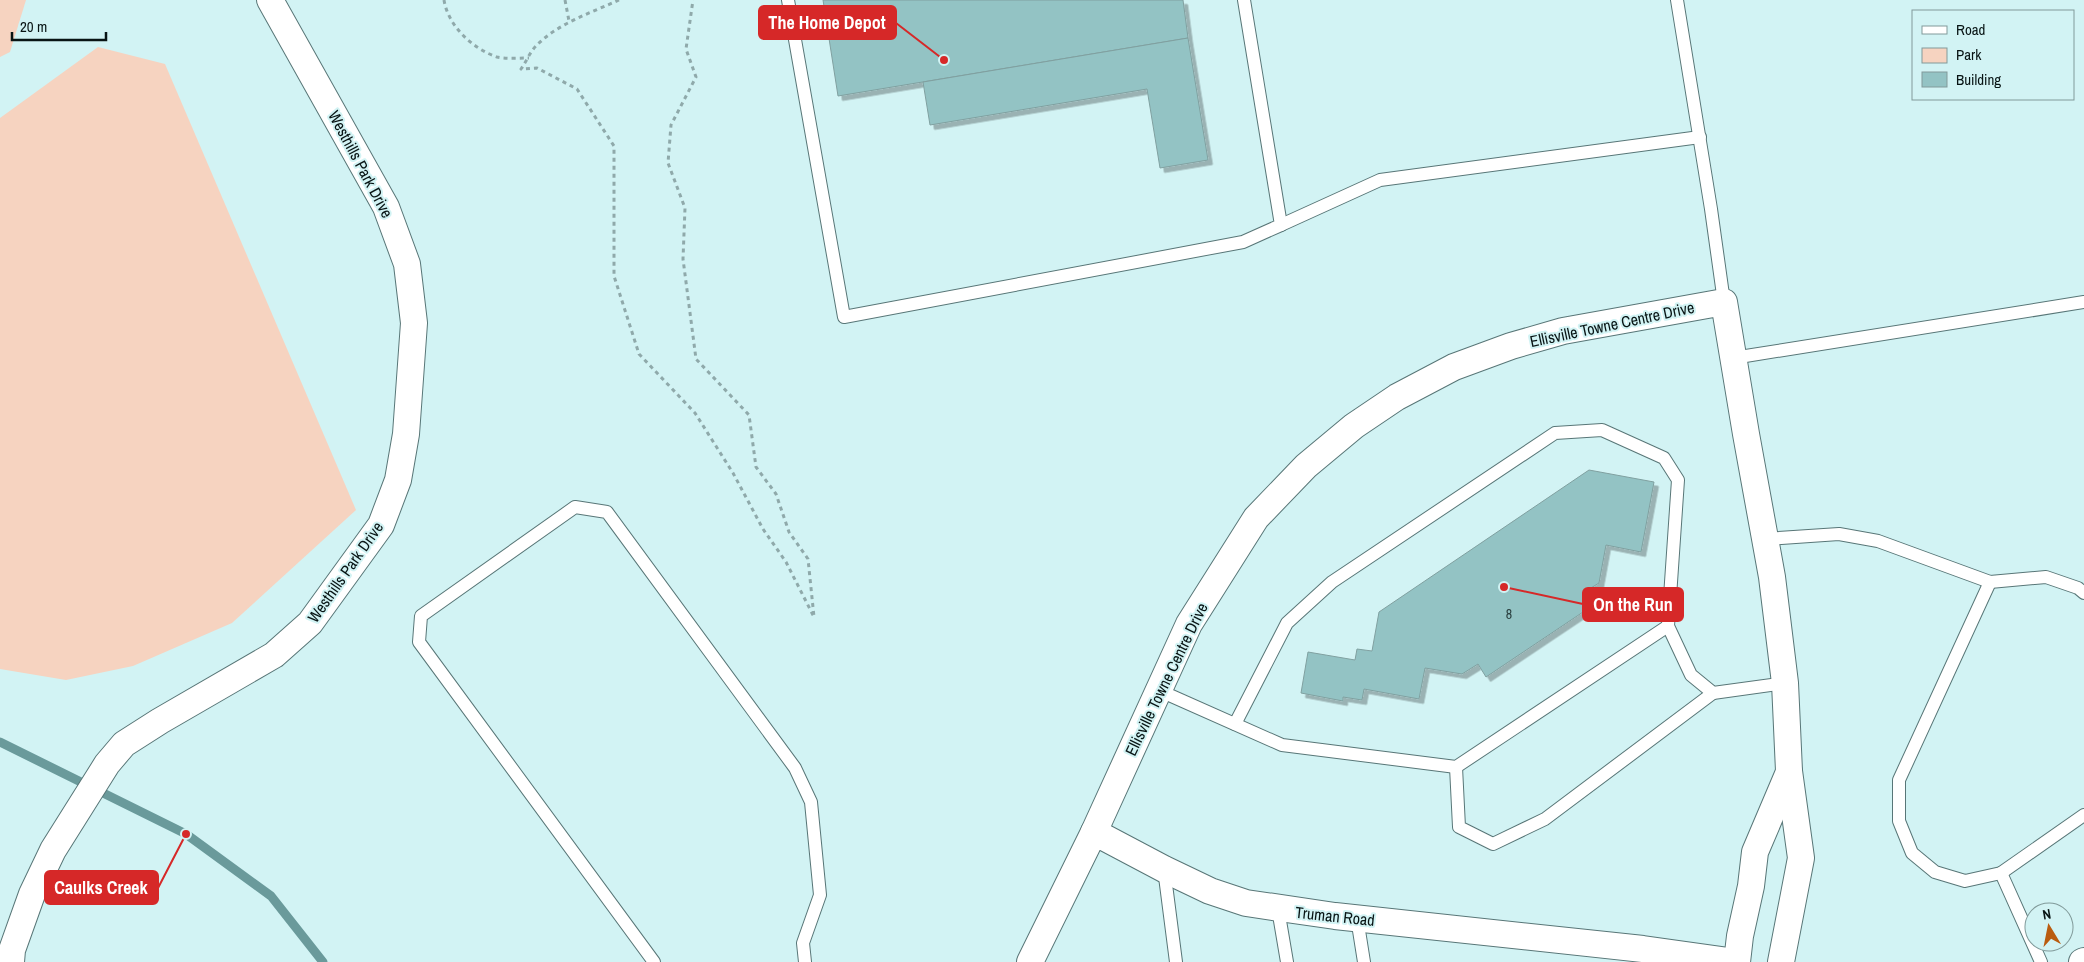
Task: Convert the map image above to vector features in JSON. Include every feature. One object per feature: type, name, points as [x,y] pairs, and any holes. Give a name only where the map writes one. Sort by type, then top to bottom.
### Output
[{"type":"street","name":"Westhills Park Drive","points":[[11,962],[12,950],[32,894],[53,850],[107,764],[124,744],[160,720],[274,655],[310,623],[381,525],[398,480],[406,434],[414,323],[407,264],[386,206],[270,0]]},
{"type":"street","points":[[1724,302],[1772,577],[1785,683],[1789,771],[1801,858],[1781,962]]},
{"type":"street","name":"Ellisville Towne Centre Drive","points":[[1094,832],[1189,624],[1256,518],[1306,466],[1354,426],[1397,397],[1454,367],[1511,346],[1563,331],[1724,302]]},
{"type":"street","points":[[1736,962],[1756,852],[1789,771]]},
{"type":"street","points":[[1030,962],[1094,832]]},
{"type":"street","name":"Truman Road","points":[[1094,832],[1164,870],[1210,891],[1246,904],[1278,910],[1356,918],[1642,956],[1736,962]]},
{"type":"lane","points":[[788,0],[844,317],[1243,242],[1380,180],[1700,137]]},
{"type":"lane","points":[[1244,0],[1282,224]]},
{"type":"lane","points":[[1677,0],[1700,137],[1724,302]]},
{"type":"lane","points":[[1733,358],[2084,302]]},
{"type":"lane","points":[[1234,724],[1287,623],[1332,582],[1555,433],[1602,430],[1664,458],[1678,480],[1668,626],[1691,675],[1713,693]]},
{"type":"lane","points":[[654,962],[419,642],[421,616],[575,507],[607,512],[795,768],[811,802],[820,895],[803,942],[805,962]]},
{"type":"lane","points":[[1766,540],[1839,534],[1878,541],[1990,582],[2046,577],[2078,588],[2084,593]]},
{"type":"lane","points":[[1990,582],[1899,780],[1899,820],[1912,853],[1935,872],[1964,881],[2001,873],[2084,815]]},
{"type":"lane","points":[[1158,690],[1282,745],[1456,767],[1668,626]]},
{"type":"lane","points":[[1456,767],[1459,827],[1493,844],[1545,819],[1713,693],[1785,683]]},
{"type":"lane","points":[[1164,870],[1176,962]]},
{"type":"lane","points":[[2001,873],[2041,962]]},
{"type":"lane","points":[[1278,910],[1287,962]]},
{"type":"lane","points":[[1356,918],[1364,962]]},
{"type":"path","points":[[444,0],[446,11],[469,43],[498,57],[528,58]]},
{"type":"path","points":[[565,0],[569,21]]},
{"type":"path","points":[[619,0],[585,16],[569,21],[536,46],[521,69],[536,68],[577,89],[614,146],[614,276],[639,354],[695,413],[733,473],[763,529],[786,562],[814,618],[808,559],[789,532],[776,494],[756,467],[749,415],[696,359],[683,259],[686,208],[668,163],[671,125],[696,77],[686,49],[693,0]]},
{"type":"green space","points":[[0,0],[26,0],[10,52],[0,57]]},
{"type":"green space","points":[[98,47],[165,64],[356,510],[232,623],[133,666],[66,680],[0,669],[0,118]]},
{"type":"building","points":[[823,0],[1183,0],[1188,38],[838,96]]},
{"type":"building","points":[[1188,38],[1208,160],[1160,168],[1147,89],[930,125],[923,82]]},
{"type":"building","points":[[1589,470],[1654,482],[1641,552],[1606,545],[1599,583],[1586,591],[1595,604],[1486,677],[1478,664],[1462,674],[1425,668],[1419,699],[1364,689],[1362,700],[1343,697],[1343,701],[1301,693],[1308,652],[1355,660],[1357,649],[1372,651],[1379,612]]},
{"type":"waterway","points":[[0,742],[186,834],[271,896],[323,962]]},
{"type":"place","name":"The Home Depot","points":[[944,60]]},
{"type":"place","name":"On the Run","points":[[1504,587]]},
{"type":"place","name":"Caulks Creek","points":[[186,834]]}]
